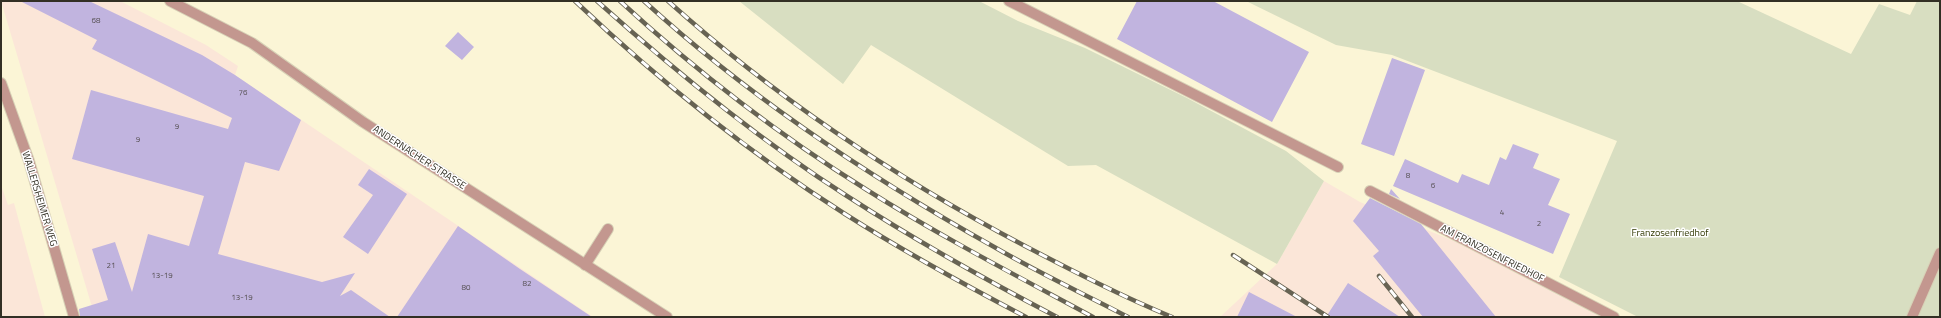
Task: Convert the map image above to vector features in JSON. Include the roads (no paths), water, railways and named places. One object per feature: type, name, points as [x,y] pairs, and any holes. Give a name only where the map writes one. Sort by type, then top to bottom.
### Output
[{"type":"street","name":"ANDERNACHER STRASSE","points":[[170,1],[252,43],[363,122],[667,317]]},
{"type":"street","points":[[1008,1],[1338,167]]},
{"type":"street","name":"WALLERSHEIMER WEG","points":[[1,82],[29,161],[74,317]]},
{"type":"street","name":"AM FRANZOSENFRIEDHOF","points":[[1370,191],[1614,317]]},
{"type":"street","points":[[585,265],[608,229]]},
{"type":"street","points":[[1912,317],[1940,253]]},
{"type":"railway","points":[[575,1],[638,58],[705,114],[810,191],[889,241],[1026,317]]},
{"type":"railway","points":[[597,1],[718,104],[814,174],[925,244],[1057,317]]},
{"type":"railway","points":[[620,1],[708,77],[770,124],[834,169],[951,240],[1093,317]]},
{"type":"railway","points":[[644,1],[684,37],[726,71],[813,135],[858,165],[903,194],[1012,257],[1128,317]]},
{"type":"railway","points":[[668,1],[709,37],[795,104],[839,135],[930,193],[977,220],[1079,274],[1172,317]]},
{"type":"railway","points":[[1233,255],[1328,317]]},
{"type":"railway","points":[[1379,276],[1412,317]]},
{"type":"park label","name":"Franzosenfriedhof","points":[[1670,234]]}]
